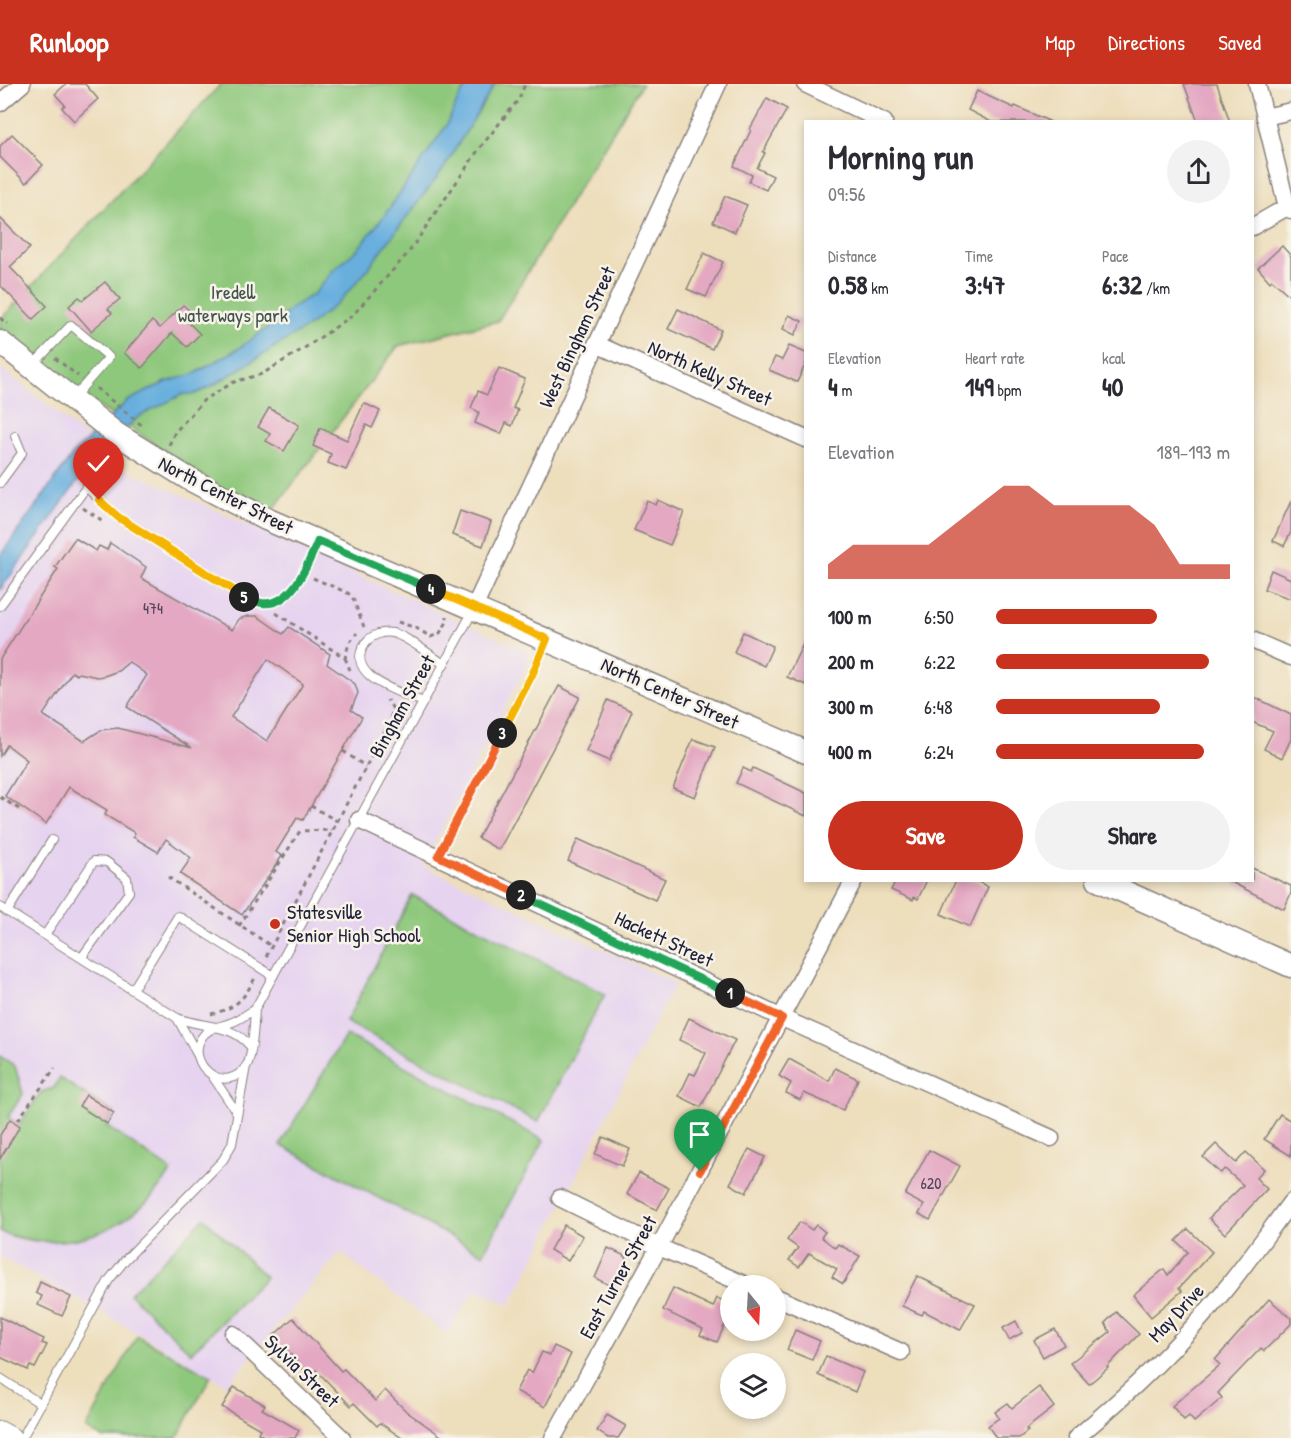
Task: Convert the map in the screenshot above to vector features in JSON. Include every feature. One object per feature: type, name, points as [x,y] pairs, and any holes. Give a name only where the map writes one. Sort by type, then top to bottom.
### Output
[{"type":"main road","name":"North Center Street","points":[[0,342],[71,400],[122,437],[189,479],[266,519],[804,751]]},
{"type":"main road","points":[[1102,882],[1291,966]]},
{"type":"street","points":[[0,103],[22,84]]},
{"type":"street","name":"West Bingham Street","points":[[474,608],[718,84]]},
{"type":"street","points":[[805,84],[880,120]]},
{"type":"street","points":[[1254,226],[1289,208],[1257,84]]},
{"type":"street","points":[[1265,117],[1291,111]]},
{"type":"street","name":"North Kelly Street","points":[[596,344],[804,438]]},
{"type":"street","points":[[1254,641],[1291,657]]},
{"type":"street","name":"Hackett Street","points":[[359,820],[782,1018],[1051,1138]]},
{"type":"street","name":"East Turner Street","points":[[553,1438],[659,1247],[853,882]]},
{"type":"street","points":[[560,1198],[659,1247],[723,1275]]},
{"type":"street","name":"May Drive","points":[[1076,1438],[1112,1408],[1186,1334],[1247,1263],[1291,1202]]},
{"type":"street","points":[[786,1301],[901,1352]]},
{"type":"street","name":"Sylvia Street","points":[[233,1334],[342,1438]]},
{"type":"street","points":[[0,1432],[11,1438]]},
{"type":"lane","points":[[30,368],[71,325],[109,357],[71,400]]},
{"type":"lane","points":[[0,483],[22,453],[15,436]]},
{"type":"lane","points":[[0,606],[122,437]]},
{"type":"lane","points":[[86,487],[118,517],[244,597],[263,603],[282,599],[295,586],[318,541]]},
{"type":"lane","name":"Bingham Street","points":[[255,1009],[474,608]]},
{"type":"lane","points":[[423,702],[374,681],[361,660],[366,643],[376,634],[392,633],[444,664]]},
{"type":"lane","points":[[438,856],[532,675],[547,639]]},
{"type":"lane","points":[[52,840],[3,910],[177,1018],[219,1026],[244,1038],[250,1046]]},
{"type":"lane","points":[[45,935],[94,861],[107,862],[127,878],[129,892],[82,957]]},
{"type":"lane","points":[[133,989],[178,916],[273,976]]},
{"type":"lane","points":[[199,1059],[198,1048],[208,1030],[232,1023],[255,1009]]},
{"type":"lane","points":[[22,1438],[109,1280],[126,1259],[223,1160],[232,1144],[246,1066],[250,1058],[255,1009]]},
{"type":"lane","points":[[177,1018],[204,1069],[213,1077],[237,1113]]},
{"type":"lane","points":[[213,1077],[227,1078],[238,1074],[246,1066]]},
{"type":"lane","points":[[0,1378],[41,1404]]},
{"type":"path","points":[[169,445],[175,432],[204,400],[234,382],[262,374],[352,316],[409,252],[479,149],[519,99],[525,84]]},
{"type":"path","points":[[308,576],[346,591],[352,596],[364,627]]},
{"type":"path","points":[[345,658],[351,672]]},
{"type":"path","points":[[204,1014],[221,1012],[236,1005],[247,993],[388,723],[393,709],[387,699]]},
{"type":"path","points":[[343,751],[366,767]]},
{"type":"path","points":[[0,797],[19,809]]},
{"type":"path","points":[[311,806],[337,820]]},
{"type":"path","points":[[239,926],[300,831],[332,830]]},
{"type":"path","points":[[168,877],[271,947]]},
{"type":"path","points":[[18,1120],[55,1068]]},
{"type":"shaded area","name":"Statesville Senior High School","points":[[0,367],[127,470],[532,654],[423,866],[675,983],[510,1305],[475,1290],[447,1334],[340,1252],[227,1385],[0,1257]]},
{"type":"green space","name":"Iredell waterways park","points":[[221,84],[642,84],[498,321],[398,346],[266,519],[0,340],[0,320]]},
{"type":"green space","points":[[412,895],[605,994],[538,1122],[346,1022]]},
{"type":"green space","points":[[346,1035],[544,1140],[483,1254],[280,1145]]},
{"type":"green space","points":[[0,1056],[15,1066],[23,1094],[8,1117],[19,1125],[41,1092],[54,1088],[60,1078],[114,1113],[106,1126],[172,1171],[137,1211],[101,1232],[68,1240],[51,1241],[17,1237],[0,1232]]},
{"type":"green space","points":[[204,1218],[266,1277],[191,1353],[130,1294]]},
{"type":"green space","points":[[137,1336],[211,1376],[177,1438],[103,1438],[86,1429]]},
{"type":"water","points":[[468,84],[495,84],[444,168],[363,275],[340,301],[312,324],[212,386],[195,394],[183,394],[138,417],[90,464],[0,590],[0,556],[73,454],[127,401],[166,382],[194,374],[236,350],[315,293],[333,270],[358,249],[384,216],[446,126]]},
{"type":"building","points":[[66,84],[85,84],[98,99],[74,121],[62,108],[65,105],[55,94]]},
{"type":"building","points":[[1184,84],[1217,84],[1229,120],[1197,120]]},
{"type":"building","points":[[977,91],[1046,120],[987,120],[968,110]]},
{"type":"building","points":[[767,98],[787,109],[763,152],[765,153],[757,168],[773,176],[766,190],[749,182],[752,175],[734,166]]},
{"type":"building","points":[[12,134],[43,165],[26,183],[0,157],[0,146]]},
{"type":"building","points":[[725,196],[747,205],[735,232],[713,222]]},
{"type":"building","points":[[0,218],[30,248],[10,267],[47,306],[33,319],[0,285]]},
{"type":"building","points":[[1282,246],[1291,256],[1291,297],[1272,280],[1270,282],[1258,268]]},
{"type":"building","points":[[704,253],[723,262],[706,297],[687,289]]},
{"type":"building","points":[[105,282],[120,299],[108,309],[112,313],[91,331],[69,306],[79,297],[83,300]]},
{"type":"building","points":[[183,305],[190,311],[184,318],[200,334],[187,347],[172,333],[142,368],[124,353],[152,321],[160,328]]},
{"type":"building","points":[[678,309],[721,330],[712,349],[668,329]]},
{"type":"building","points":[[789,315],[802,321],[795,335],[783,329]]},
{"type":"building","points":[[789,346],[804,352],[804,367],[797,382],[769,370],[775,357],[782,360]]},
{"type":"building","points":[[499,368],[525,379],[513,408],[518,410],[512,426],[506,423],[501,434],[475,423],[479,412],[471,408],[478,391],[487,395]]},
{"type":"building","points":[[364,403],[380,411],[372,428],[366,425],[346,470],[328,463],[331,454],[313,446],[320,428],[347,440]]},
{"type":"building","points":[[269,408],[299,425],[284,451],[266,441],[270,434],[258,427]]},
{"type":"building","points":[[658,500],[684,512],[670,545],[634,530],[647,501],[656,505]]},
{"type":"building","points":[[1291,501],[1291,532],[1284,546],[1273,541]]},
{"type":"building","points":[[460,511],[491,522],[483,546],[452,535]]},
{"type":"building","points":[[75,538],[96,551],[99,546],[107,550],[110,543],[146,567],[141,578],[232,630],[239,619],[248,616],[257,616],[283,634],[289,627],[330,654],[327,664],[355,684],[358,693],[351,710],[362,717],[303,820],[297,818],[276,852],[282,856],[242,915],[180,874],[191,858],[166,839],[158,852],[133,837],[135,833],[105,815],[107,810],[69,787],[46,824],[5,796],[27,760],[7,745],[0,756],[0,659],[58,569],[55,567]],"holes":[[[268,659],[303,684],[267,741],[231,717]],[[129,662],[147,675],[127,707],[192,748],[118,728],[101,730],[84,741],[43,715],[72,672],[77,675],[79,673],[97,677],[104,676],[118,671]]]},
{"type":"building","points":[[1271,570],[1291,579],[1291,599],[1264,589]]},
{"type":"building","points":[[743,632],[773,646],[764,666],[734,652]]},
{"type":"building","points":[[804,642],[804,684],[787,677]]},
{"type":"building","points":[[559,686],[580,697],[499,850],[478,838]]},
{"type":"building","points":[[1254,697],[1291,715],[1291,739],[1282,758],[1264,749],[1273,731],[1254,723]]},
{"type":"building","points":[[608,700],[632,711],[609,761],[586,751]]},
{"type":"building","points":[[693,739],[715,747],[695,797],[673,788]]},
{"type":"building","points":[[743,768],[751,772],[753,768],[804,792],[804,815],[736,783]]},
{"type":"building","points":[[578,839],[665,879],[655,900],[568,861]]},
{"type":"building","points":[[1254,869],[1291,886],[1291,893],[1284,909],[1231,882],[1254,882]]},
{"type":"building","points":[[895,882],[926,882],[918,899],[914,897],[913,900],[891,890]]},
{"type":"building","points":[[955,882],[979,882],[988,887],[970,927],[941,914]]},
{"type":"building","points":[[689,1018],[735,1040],[701,1107],[679,1096],[690,1073],[695,1075],[706,1053],[679,1040]]},
{"type":"building","points":[[789,1059],[829,1081],[835,1068],[858,1079],[843,1110],[804,1093],[800,1100],[786,1093],[791,1083],[779,1076]]},
{"type":"building","points":[[86,1095],[114,1113],[107,1124],[79,1106]]},
{"type":"building","points":[[1280,1114],[1291,1121],[1291,1156],[1264,1139]]},
{"type":"building","points":[[10,1119],[20,1126],[0,1159],[0,1135]]},
{"type":"building","points":[[603,1137],[630,1149],[622,1166],[595,1154]]},
{"type":"building","points":[[1216,1144],[1236,1163],[1246,1152],[1264,1169],[1256,1178],[1267,1189],[1225,1234],[1209,1218],[1243,1185],[1225,1169],[1220,1173],[1203,1157]]},
{"type":"building","points":[[749,1149],[765,1157],[746,1193],[730,1184]]},
{"type":"building","points":[[929,1150],[960,1166],[930,1220],[919,1214],[924,1205],[905,1195]]},
{"type":"building","points":[[639,1173],[669,1188],[657,1210],[627,1194]]},
{"type":"building","points":[[800,1222],[812,1230],[816,1225],[825,1232],[821,1237],[835,1248],[838,1244],[860,1256],[843,1284],[832,1277],[837,1269],[809,1253],[799,1267],[789,1260],[798,1248],[787,1240]]},
{"type":"building","points":[[564,1225],[583,1236],[568,1261],[550,1250]]},
{"type":"building","points":[[1188,1229],[1212,1252],[1179,1288],[1182,1291],[1151,1317],[1133,1295],[1164,1269],[1168,1275],[1188,1252],[1176,1241]]},
{"type":"building","points":[[608,1248],[627,1257],[613,1287],[595,1278]]},
{"type":"building","points":[[917,1276],[975,1304],[960,1330],[924,1311],[922,1315],[902,1306]]},
{"type":"building","points":[[40,1282],[71,1297],[62,1316],[38,1305],[42,1296],[36,1293]]},
{"type":"building","points":[[673,1288],[713,1307],[717,1298],[720,1299],[720,1335],[717,1342],[700,1335],[703,1329],[663,1310]]},
{"type":"building","points":[[1269,1299],[1291,1318],[1291,1324],[1264,1351],[1261,1348],[1218,1393],[1222,1398],[1194,1422],[1189,1416],[1184,1420],[1172,1406],[1220,1365],[1215,1360]]},
{"type":"building","points":[[1116,1312],[1139,1334],[1108,1368],[1089,1384],[1070,1363],[1110,1332],[1105,1323]]},
{"type":"building","points":[[0,1317],[44,1339],[42,1343],[47,1345],[35,1368],[30,1366],[28,1370],[0,1357]]},
{"type":"building","points":[[293,1318],[341,1371],[344,1369],[375,1401],[385,1390],[407,1412],[444,1438],[402,1438],[380,1423],[377,1426],[354,1403],[351,1406],[316,1370],[309,1376],[285,1348],[283,1349],[272,1337]]},
{"type":"building","points":[[1016,1321],[1022,1333],[1009,1340],[1003,1328]]},
{"type":"building","points":[[1055,1329],[1064,1345],[1043,1357],[1034,1340]]},
{"type":"building","points":[[795,1330],[820,1341],[812,1360],[787,1350]]},
{"type":"building","points":[[554,1346],[571,1354],[545,1407],[516,1391],[527,1370],[532,1373],[542,1352],[550,1355]]},
{"type":"building","points":[[826,1356],[863,1372],[855,1392],[818,1375]]},
{"type":"building","points":[[234,1387],[265,1405],[262,1409],[299,1430],[295,1438],[267,1438],[258,1433],[260,1429],[222,1407]]},
{"type":"building","points":[[1039,1387],[1054,1407],[1026,1429],[1028,1431],[1019,1438],[996,1438],[988,1426],[999,1418],[995,1412],[1008,1403],[1012,1408]]},
{"type":"building","points":[[607,1415],[626,1426],[618,1438],[608,1438],[597,1431]]},
{"type":"place","name":"Statesville Senior High School","points":[[275,924]]},
{"type":"route","points":[[99,500],[118,517],[225,586],[244,597],[263,603],[282,599],[295,586],[318,541],[547,639],[516,707],[438,856],[782,1018],[700,1171]]}]
